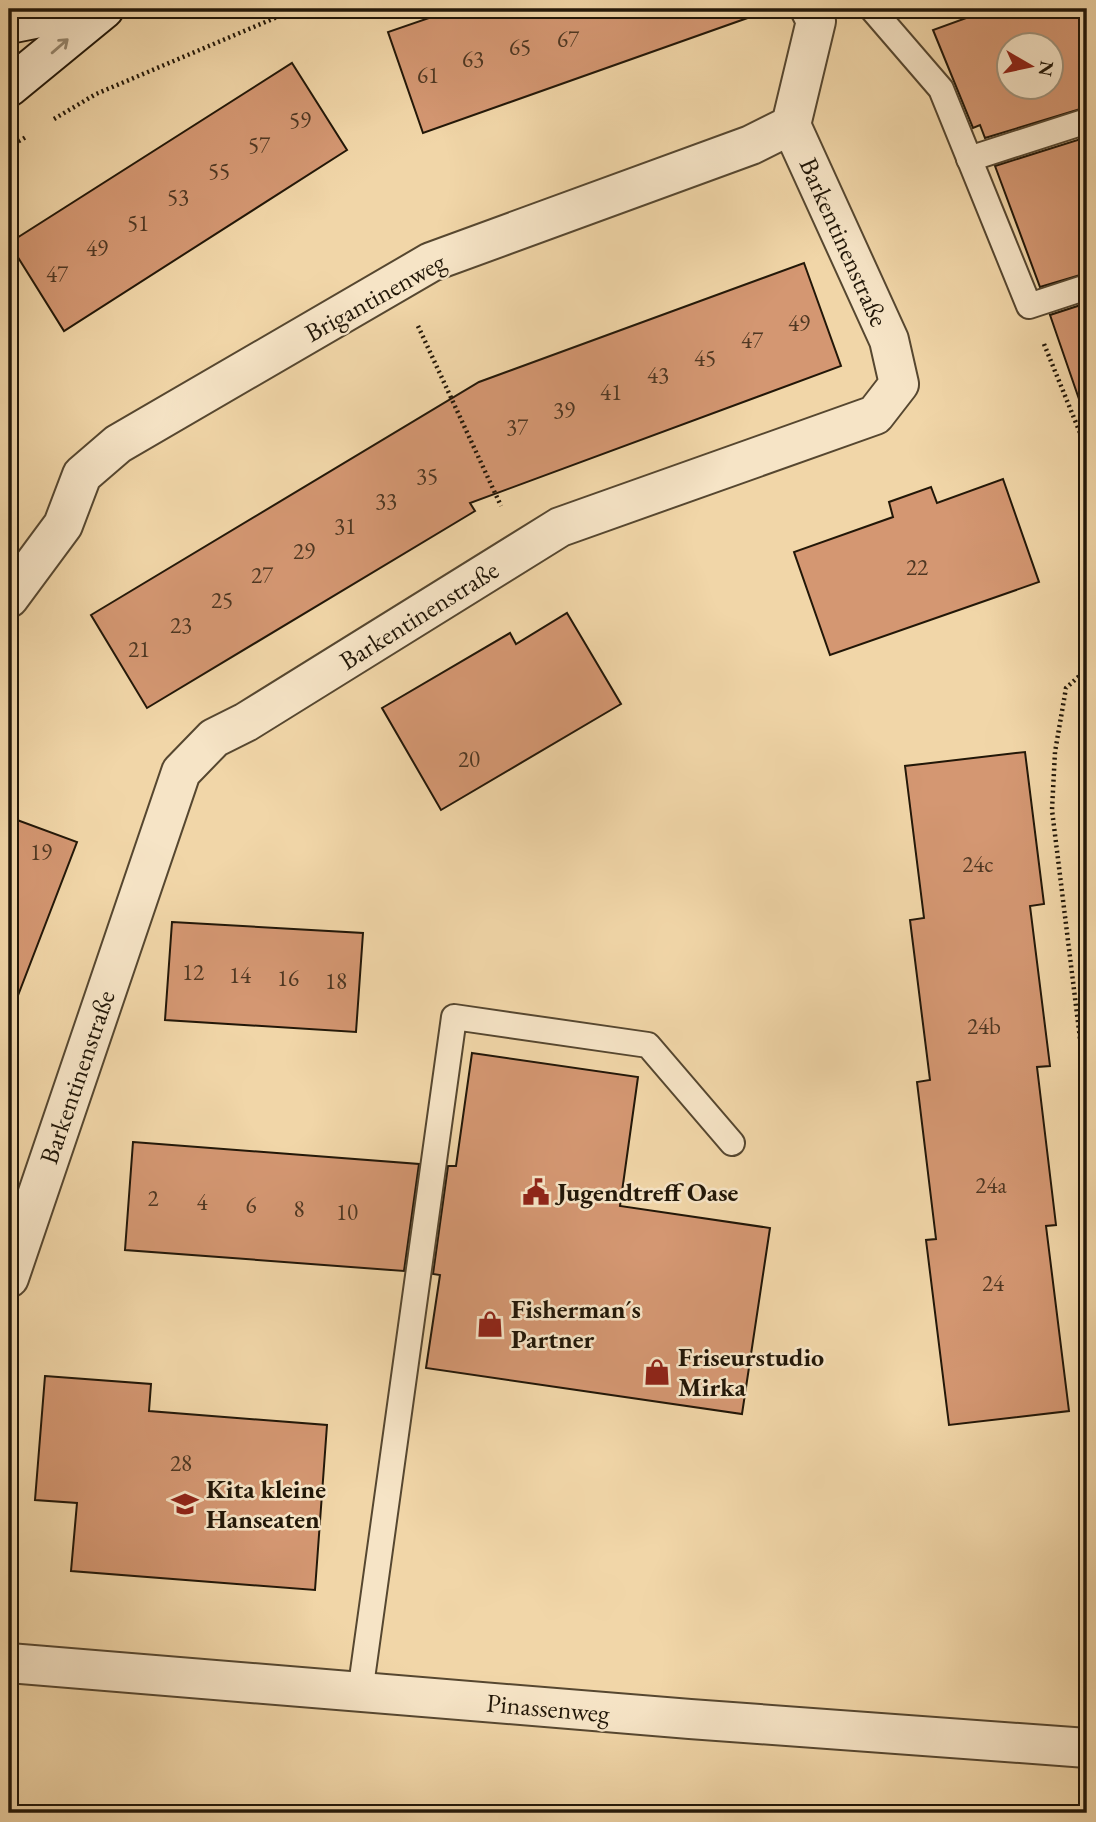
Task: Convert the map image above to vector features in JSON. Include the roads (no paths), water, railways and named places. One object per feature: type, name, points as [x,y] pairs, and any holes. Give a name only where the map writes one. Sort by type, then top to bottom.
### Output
[{"type":"street","points":[[9,24],[84,9]]},
{"type":"street","points":[[11,87],[104,9]]},
{"type":"street","points":[[791,125],[816,21],[810,9]]},
{"type":"street","name":"Brigantinenweg","points":[[9,598],[63,525],[82,475],[118,444],[431,262],[751,145],[791,125]]},
{"type":"street","name":"Barkentinenstraße","points":[[9,1278],[181,772],[214,738],[258,715],[560,527],[875,415],[900,384],[889,340],[791,125]]},
{"type":"street","name":"Pinassenweg","points":[[9,1663],[360,1693],[1087,1748]]},
{"type":"lane","points":[[872,9],[941,89],[1029,306],[1087,287]]},
{"type":"lane","points":[[970,159],[1087,121]]},
{"type":"lane","points":[[360,1693],[454,1017],[648,1045],[732,1143]]},
{"type":"place","name":"Jugendtreff Oase","points":[[536,1192]]},
{"type":"place","name":"Fisherman´s Partner","points":[[490,1324]]},
{"type":"place","name":"Friseurstudio Mirka","points":[[657,1372]]},
{"type":"place","name":"Kita kleine Hanseaten","points":[[185,1504]]}]
